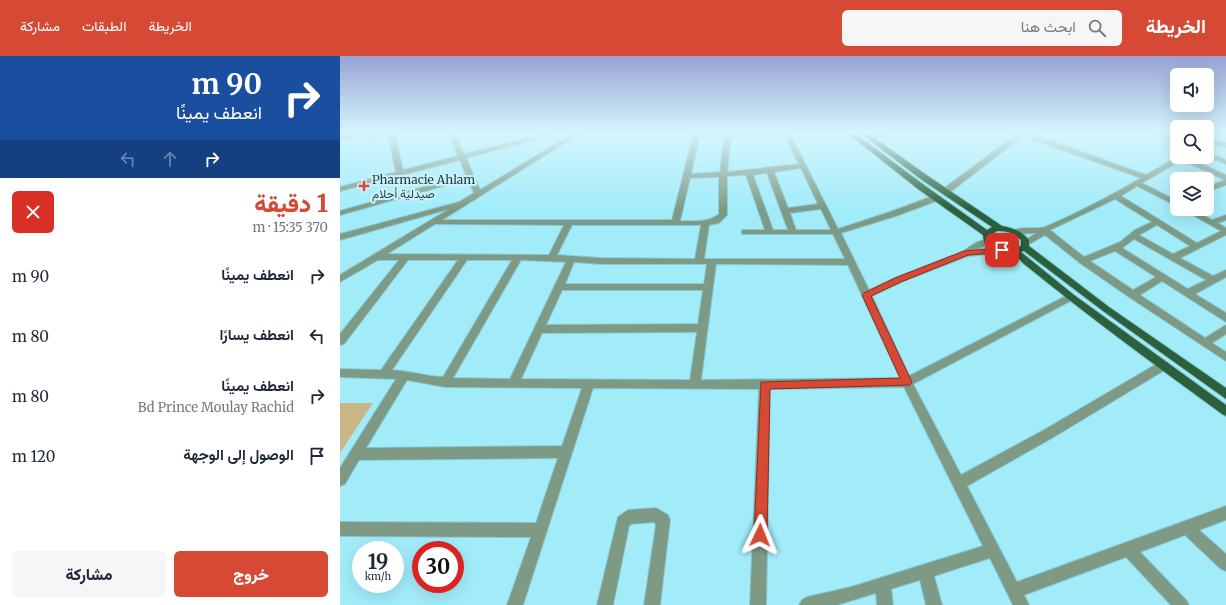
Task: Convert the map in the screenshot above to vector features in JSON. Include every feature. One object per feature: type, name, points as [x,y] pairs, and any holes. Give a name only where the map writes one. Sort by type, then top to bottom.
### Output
[{"type":"main road","points":[[883,158],[1002,250],[1014,252],[1071,297],[1226,411]]},
{"type":"main road","points":[[898,158],[1000,229]]},
{"type":"main road","points":[[988,238],[991,231],[1000,229],[1016,232],[1023,237],[1025,245],[1106,309],[1226,394]]},
{"type":"main road","points":[[1014,252],[1025,245]]},
{"type":"street","points":[[397,158],[400,173]]},
{"type":"street","points":[[340,188],[459,158]]},
{"type":"street","points":[[461,158],[478,194]]},
{"type":"street","points":[[340,279],[537,158]]},
{"type":"street","points":[[676,222],[692,158]]},
{"type":"street","points":[[434,222],[705,223],[716,221],[723,216],[723,175],[725,158]]},
{"type":"street","points":[[799,158],[867,295],[907,382],[1021,605]]},
{"type":"street","points":[[946,191],[988,158]]},
{"type":"street","points":[[1092,158],[1148,178]]},
{"type":"street","points":[[1216,158],[1226,162]]},
{"type":"street","points":[[1016,232],[1044,230],[1116,196],[1171,164]]},
{"type":"street","points":[[1197,164],[1226,178]]},
{"type":"street","points":[[688,176],[749,173],[803,166]]},
{"type":"street","points":[[770,171],[793,232]]},
{"type":"street","points":[[749,173],[770,232]]},
{"type":"street","points":[[340,213],[470,176]]},
{"type":"street","points":[[1214,187],[1226,182]]},
{"type":"street","points":[[1138,184],[1170,200]]},
{"type":"street","points":[[1116,196],[1196,246]]},
{"type":"street","points":[[745,232],[836,232],[893,214],[936,198]]},
{"type":"street","points":[[340,237],[467,202]]},
{"type":"street","points":[[785,211],[824,206]]},
{"type":"street","points":[[1199,216],[1226,232]]},
{"type":"street","points":[[1212,223],[1226,217]]},
{"type":"street","points":[[552,257],[569,222]]},
{"type":"street","points":[[1083,261],[1116,247],[1138,232],[1157,222]]},
{"type":"street","points":[[699,261],[705,223]]},
{"type":"street","points":[[1025,245],[1041,234],[1044,230]]},
{"type":"street","points":[[1044,230],[1083,261],[1226,358]]},
{"type":"street","points":[[1175,257],[1226,232]]},
{"type":"street","points":[[1134,236],[1175,257],[1213,280]]},
{"type":"street","points":[[967,253],[988,238]]},
{"type":"street","points":[[1116,247],[1226,318]]},
{"type":"street","points":[[867,295],[898,280],[967,253],[1002,250]]},
{"type":"street","points":[[377,257],[552,257],[601,261],[851,262]]},
{"type":"street","points":[[445,383],[518,257]]},
{"type":"street","points":[[340,341],[405,258]]},
{"type":"street","points":[[384,374],[464,258]]},
{"type":"street","points":[[514,383],[572,258]]},
{"type":"street","points":[[695,384],[707,287],[712,261]]},
{"type":"street","points":[[1188,293],[1226,273]]},
{"type":"street","points":[[1132,295],[1163,277]]},
{"type":"street","points":[[558,287],[707,287]]},
{"type":"street","points":[[340,373],[404,375],[445,383],[765,384],[907,382],[1071,297]]},
{"type":"street","points":[[538,329],[702,328]]},
{"type":"street","points":[[1204,343],[1226,329]]},
{"type":"street","points":[[959,483],[1041,438],[1164,365]]},
{"type":"street","points":[[340,480],[404,375]]},
{"type":"street","points":[[515,605],[590,384]]},
{"type":"street","points":[[758,605],[765,384]]},
{"type":"street","points":[[356,454],[566,452]]},
{"type":"street","points":[[1014,591],[1129,550],[1226,513]]},
{"type":"street","points":[[605,605],[623,522],[628,517],[656,515],[663,520],[663,525],[652,605]]},
{"type":"street","points":[[1187,528],[1226,564]]},
{"type":"street","points":[[340,529],[540,530]]},
{"type":"street","points":[[807,605],[883,584],[993,550]]},
{"type":"street","points":[[1129,550],[1181,605]]},
{"type":"street","points":[[925,571],[934,605]]},
{"type":"street","points":[[883,584],[885,605]]},
{"type":"shaded area","points":[[340,403],[373,403],[340,453]]},
{"type":"place","name":"Pharmacie Ahlam صيدلية أحلام","points":[[364,186]]},
{"type":"route","points":[[760,535],[765,384],[852,384],[907,382],[867,295],[898,280],[967,253],[1002,250]]}]
